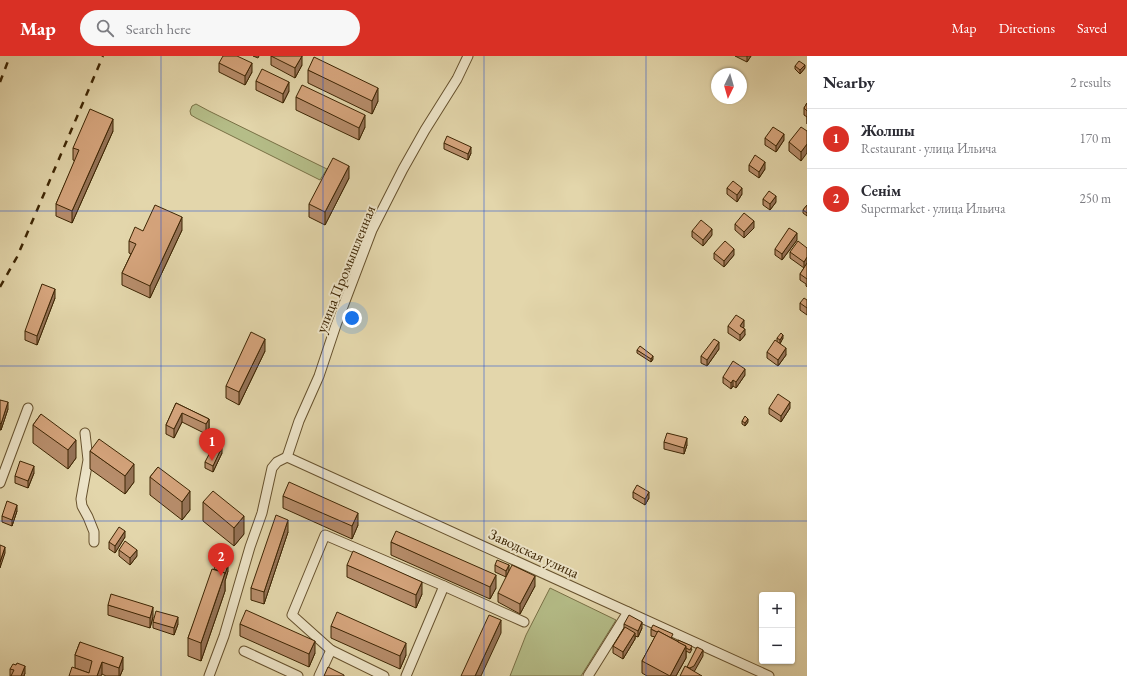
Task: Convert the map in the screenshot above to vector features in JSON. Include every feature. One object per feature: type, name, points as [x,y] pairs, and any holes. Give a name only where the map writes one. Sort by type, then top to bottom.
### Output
[{"type":"street","name":"улица Промышленная","points":[[287,457],[299,421],[318,376],[372,230],[403,169],[425,130],[457,79],[468,56]]},
{"type":"street","points":[[0,483],[28,408]]},
{"type":"street","points":[[86,433],[88,460],[81,498],[82,506],[88,516],[94,532],[94,542]]},
{"type":"street","name":"Заводская улица","points":[[287,457],[769,676]]},
{"type":"street","points":[[209,676],[224,636],[250,548],[262,514],[272,468],[278,462],[287,457]]},
{"type":"street","points":[[384,676],[331,650],[292,615],[325,535],[524,622]]},
{"type":"street","points":[[406,676],[444,586]]},
{"type":"street","points":[[588,676],[628,612]]},
{"type":"street","points":[[319,676],[331,650]]},
{"type":"street","points":[[244,651],[298,676]]},
{"type":"green space","points":[[196,104],[327,169],[320,180],[191,115],[190,111],[192,106]]},
{"type":"green space","points":[[550,588],[616,620],[581,676],[510,676],[526,635]]},
{"type":"building","points":[[223,56],[237,56],[252,63],[245,76],[219,63]]},
{"type":"building","points":[[271,56],[302,56],[295,68]]},
{"type":"building","points":[[314,57],[378,88],[372,101],[308,70]]},
{"type":"building","points":[[799,61],[805,65],[800,70],[795,66]]},
{"type":"building","points":[[262,69],[289,82],[283,94],[256,81]]},
{"type":"building","points":[[302,85],[365,115],[359,128],[296,97]]},
{"type":"building","points":[[807,103],[807,111],[804,108]]},
{"type":"building","points":[[90,109],[113,119],[72,211],[56,204],[79,150],[73,148]]},
{"type":"building","points":[[773,127],[784,134],[776,146],[765,138]]},
{"type":"building","points":[[801,127],[807,131],[807,144],[801,152],[789,142]]},
{"type":"building","points":[[447,136],[471,147],[468,154],[444,143]]},
{"type":"building","points":[[755,155],[765,162],[759,172],[749,165]]},
{"type":"building","points":[[333,158],[349,166],[325,212],[309,204]]},
{"type":"building","points":[[733,181],[742,188],[737,195],[727,188]]},
{"type":"building","points":[[769,191],[776,196],[770,204],[763,199]]},
{"type":"building","points":[[155,205],[182,217],[150,286],[122,273],[136,244],[129,241],[135,227],[143,231]]},
{"type":"building","points":[[807,205],[807,213],[803,210]]},
{"type":"building","points":[[744,213],[754,221],[744,232],[735,224]]},
{"type":"building","points":[[701,220],[712,229],[703,240],[692,231]]},
{"type":"building","points":[[789,228],[797,233],[782,254],[775,249]]},
{"type":"building","points":[[725,241],[734,249],[724,261],[714,253]]},
{"type":"building","points":[[798,241],[807,248],[807,257],[804,262],[790,252]]},
{"type":"building","points":[[807,263],[807,279],[800,274]]},
{"type":"building","points":[[42,284],[55,289],[37,336],[25,331]]},
{"type":"building","points":[[804,298],[807,300],[807,308],[800,303]]},
{"type":"building","points":[[736,315],[744,320],[740,326],[745,329],[740,335],[728,326]]},
{"type":"building","points":[[251,332],[265,339],[239,392],[226,386]]},
{"type":"building","points":[[781,333],[783,335],[780,340],[777,338]]},
{"type":"building","points":[[714,339],[719,342],[707,360],[701,356]]},
{"type":"building","points":[[775,340],[786,348],[778,360],[767,352]]},
{"type":"building","points":[[640,346],[653,356],[651,359],[637,350]]},
{"type":"building","points":[[733,361],[745,369],[736,382],[733,380],[731,383],[723,377]]},
{"type":"building","points":[[778,394],[790,402],[781,416],[769,408]]},
{"type":"building","points":[[0,400],[8,402],[1,424],[0,423]]},
{"type":"building","points":[[176,403],[209,419],[206,424],[182,413],[174,429],[166,425]]},
{"type":"building","points":[[41,414],[76,440],[68,450],[33,425]]},
{"type":"building","points":[[745,416],[748,419],[745,423],[742,421]]},
{"type":"building","points":[[667,433],[687,438],[684,448],[664,442]]},
{"type":"building","points":[[99,439],[134,464],[125,476],[90,451]]},
{"type":"building","points":[[215,443],[222,447],[213,466],[205,462]]},
{"type":"building","points":[[20,461],[34,466],[28,481],[15,476]]},
{"type":"building","points":[[158,467],[190,491],[182,502],[150,477]]},
{"type":"building","points":[[289,482],[358,513],[352,526],[283,496]]},
{"type":"building","points":[[637,485],[649,492],[645,499],[633,492]]},
{"type":"building","points":[[213,491],[244,516],[234,528],[203,502]]},
{"type":"building","points":[[7,501],[17,505],[12,520],[2,516]]},
{"type":"building","points":[[276,515],[288,520],[264,592],[251,588]]},
{"type":"building","points":[[119,527],[125,531],[115,546],[109,542]]},
{"type":"building","points":[[396,531],[496,575],[490,587],[391,542]]},
{"type":"building","points":[[125,541],[137,550],[130,558],[119,550]]},
{"type":"building","points":[[0,545],[5,547],[0,562]]},
{"type":"building","points":[[353,551],[422,582],[416,595],[347,565]]},
{"type":"building","points":[[497,560],[509,565],[506,571],[495,565]]},
{"type":"building","points":[[217,561],[228,565],[225,574],[214,569]]},
{"type":"building","points":[[512,565],[535,576],[520,604],[498,593]]},
{"type":"building","points":[[212,569],[225,573],[201,643],[188,638]]},
{"type":"building","points":[[111,594],[153,607],[150,618],[108,605]]},
{"type":"building","points":[[246,610],[315,641],[309,654],[240,624]]},
{"type":"building","points":[[156,611],[178,617],[174,628],[153,622]]},
{"type":"building","points":[[337,612],[406,643],[400,656],[331,626]]},
{"type":"building","points":[[489,615],[501,620],[475,676],[461,676]]},
{"type":"building","points":[[629,615],[642,622],[638,631],[624,624]]},
{"type":"building","points":[[653,625],[673,634],[671,638],[651,629]]},
{"type":"building","points":[[625,627],[635,633],[623,652],[613,646]]},
{"type":"building","points":[[658,631],[686,646],[670,676],[642,661]]},
{"type":"building","points":[[678,640],[692,646],[690,650],[678,642]]},
{"type":"building","points":[[80,642],[123,657],[119,668],[102,662],[97,676],[69,676],[72,667],[89,673],[92,661],[75,655]]},
{"type":"building","points":[[697,647],[703,650],[694,666],[690,668],[687,667]]},
{"type":"building","points":[[17,663],[25,666],[21,676],[11,676],[14,670],[10,669],[13,664],[16,665]]},
{"type":"building","points":[[685,666],[702,676],[680,676]]},
{"type":"building","points":[[328,667],[344,675],[344,676],[324,676]]},
{"type":"railway","points":[[0,82],[10,56]]},
{"type":"railway","points":[[0,287],[17,257],[103,56]]},
{"type":"place","name":"Жолшы","points":[[212,461]]},
{"type":"place","name":"Сенiм","points":[[221,576]]}]
